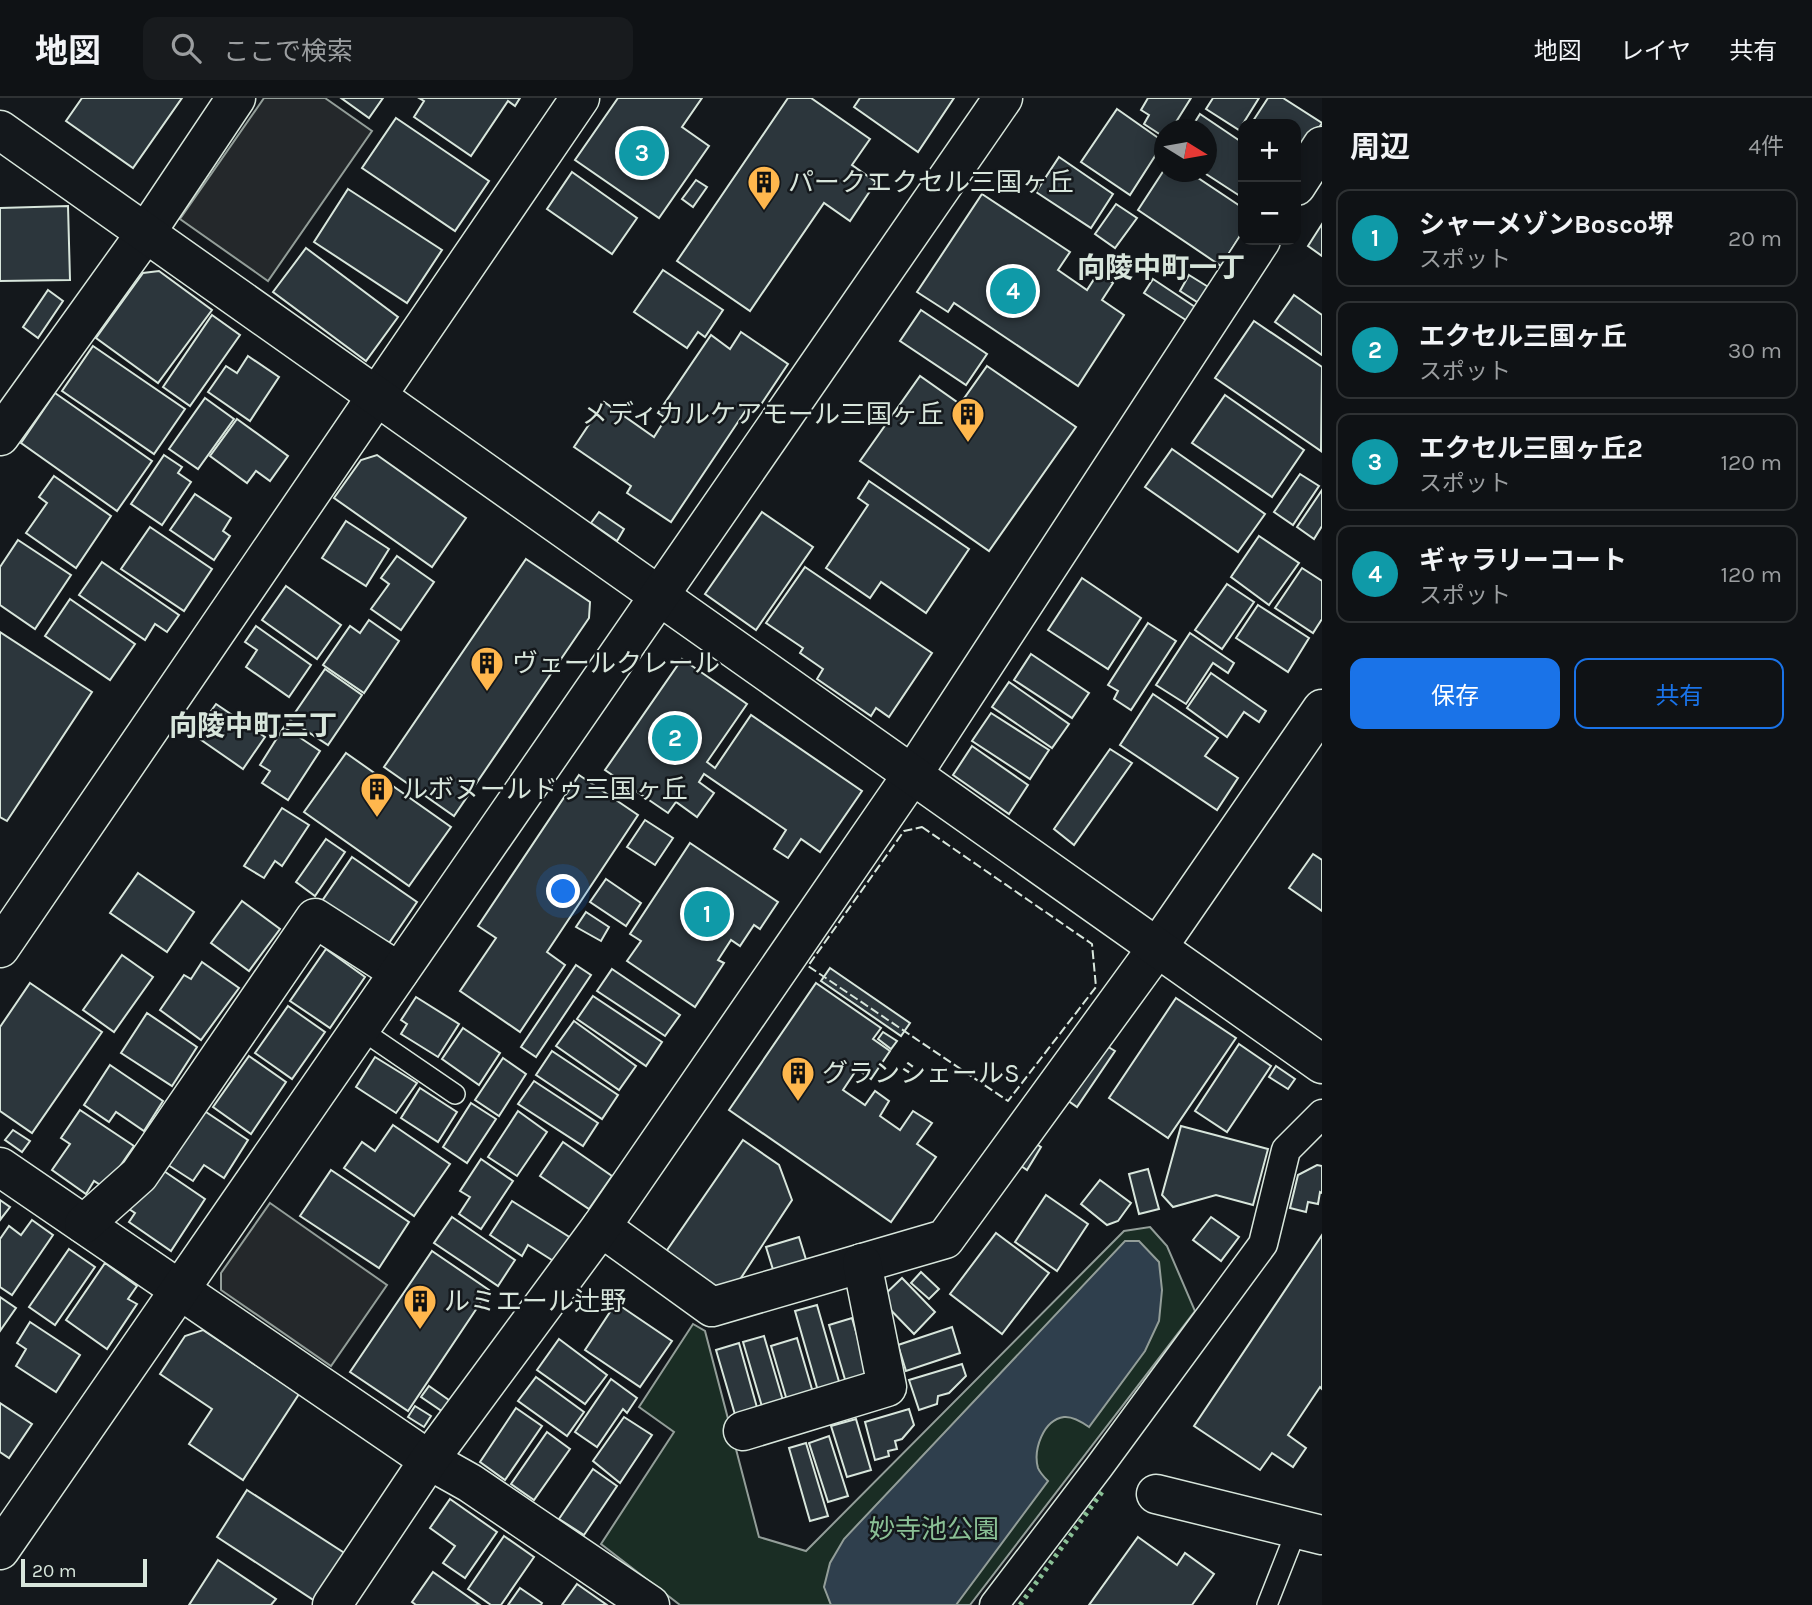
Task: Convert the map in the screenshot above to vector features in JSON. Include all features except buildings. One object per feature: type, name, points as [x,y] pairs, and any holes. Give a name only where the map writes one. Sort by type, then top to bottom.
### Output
[{"type":"street","points":[[0,436],[145,234],[236,98]]},
{"type":"street","points":[[0,948],[580,98]]},
{"type":"street","points":[[0,1550],[1003,98]]},
{"type":"street","points":[[0,130],[1322,1064]]},
{"type":"street","points":[[1299,182],[1322,146]]},
{"type":"street","points":[[332,1605],[429,1460],[601,1227],[912,775],[1258,245]]},
{"type":"street","points":[[601,1227],[712,1307],[945,1239],[1157,948],[1322,709]]},
{"type":"street","points":[[84,1224],[139,1175],[315,918],[399,972]]},
{"type":"street","points":[[994,1605],[1100,1467],[1263,1244],[1286,1150],[1322,1114]]},
{"type":"street","points":[[0,1167],[429,1460],[470,1483],[650,1605]]},
{"type":"street","points":[[743,1431],[887,1387],[862,1264]]},
{"type":"street","points":[[1156,1494],[1309,1532]]},
{"type":"lane","points":[[360,1029],[455,1094]]},
{"type":"lane","points":[[1267,1605],[1309,1532]]},
{"type":"green space","name":"妙寺池公園","points":[[1150,1227],[1167,1246],[1195,1311],[970,1605],[680,1605],[601,1544],[674,1432],[639,1407],[693,1324],[705,1331],[759,1537],[806,1551],[1124,1231]]},
{"type":"shaded area","points":[[264,98],[325,98],[372,131],[268,281],[180,219]]},
{"type":"shaded area","points":[[270,1203],[387,1285],[331,1366],[221,1290],[221,1273]]},
{"type":"water","points":[[1125,1241],[1139,1241],[1159,1262],[1162,1290],[1159,1321],[1145,1351],[1089,1427],[1074,1418],[1064,1417],[1057,1419],[1045,1430],[1038,1445],[1037,1461],[1039,1470],[1048,1481],[956,1605],[831,1605],[824,1587],[830,1563],[844,1539]]},
{"type":"hedge","points":[[1020,1605],[1102,1492]]},
{"type":"fence","points":[[922,827],[1092,944],[1096,987],[1008,1101],[808,966],[904,831],[922,827]]},
{"type":"place","name":"エクセル三国ヶ丘2","points":[[642,153]]},
{"type":"place","name":"パークエクセル三国ヶ丘","points":[[764,212]]},
{"type":"place","name":"ギャラリーコート","points":[[1013,291]]},
{"type":"place","name":"メディカルケアモール三国ヶ丘","points":[[968,444]]},
{"type":"place","name":"ヴェールクレール","points":[[487,693]]},
{"type":"place","name":"エクセル三国ヶ丘","points":[[675,738]]},
{"type":"place","name":"ルボヌールドゥ三国ヶ丘","points":[[377,819]]},
{"type":"place","name":"シャーメゾンBosco堺","points":[[707,914]]},
{"type":"place","name":"グランシェールS","points":[[798,1103]]},
{"type":"place","name":"ルミエール辻野","points":[[420,1331]]},
{"type":"district","name":"向陵中町一丁","points":[[1161,267]]},
{"type":"district","name":"向陵中町三丁","points":[[253,725]]}]
